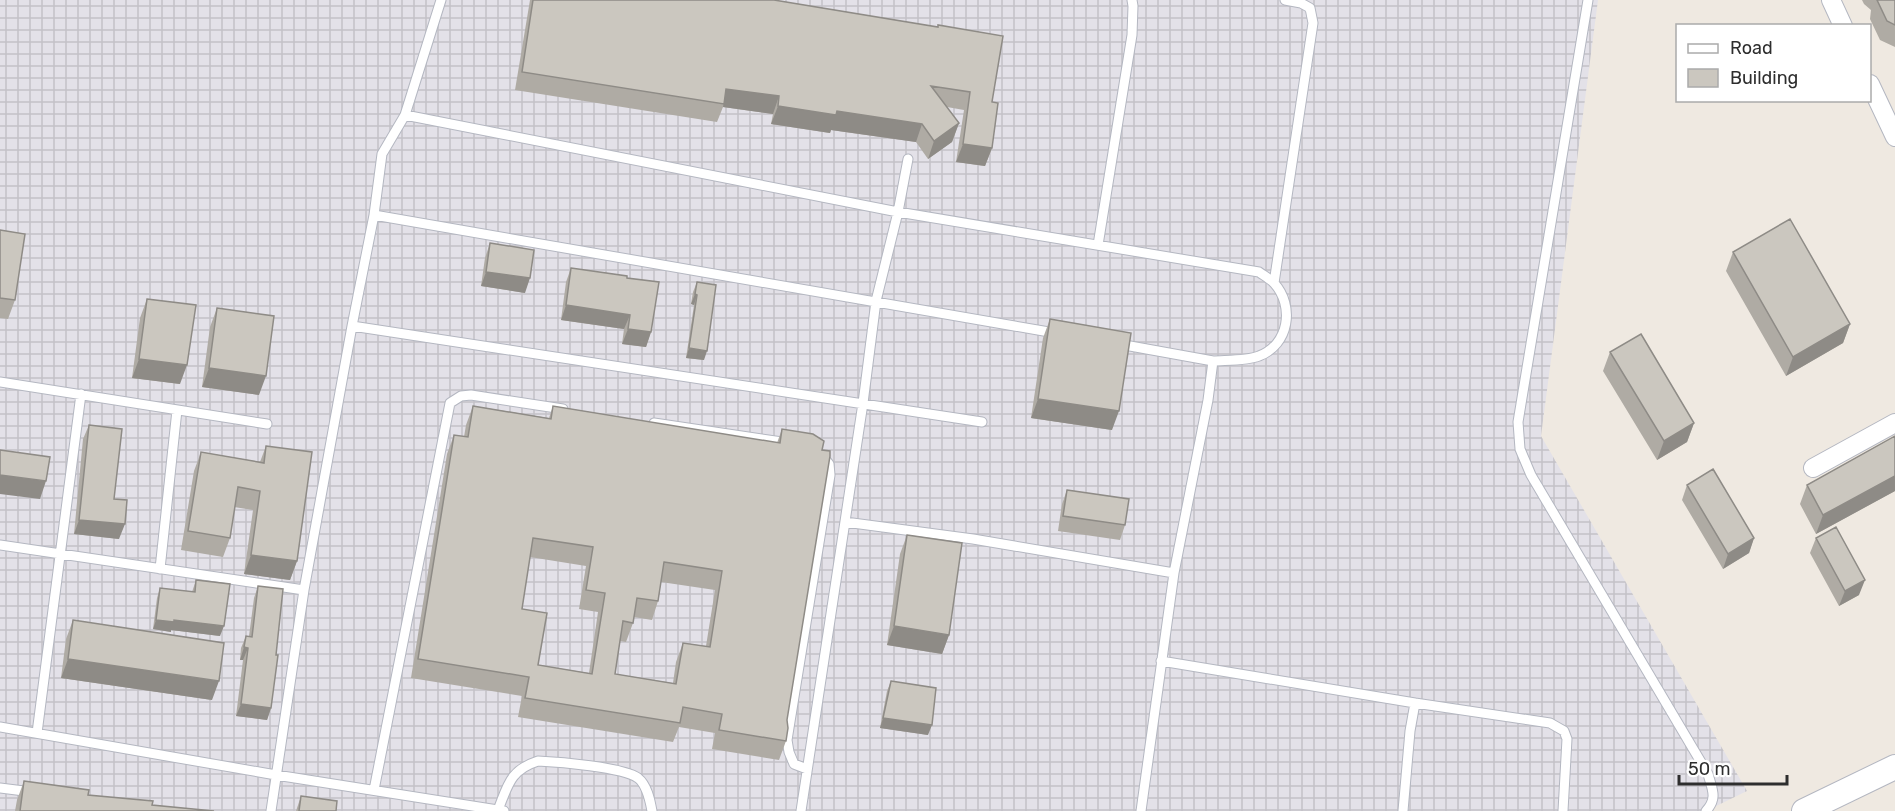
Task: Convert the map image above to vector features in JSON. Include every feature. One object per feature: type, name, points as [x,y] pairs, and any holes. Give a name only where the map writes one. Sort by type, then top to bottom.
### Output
[{"type":"street","points":[[1831,0],[1842,24]]},
{"type":"street","points":[[1871,88],[1895,137]]},
{"type":"street","points":[[1813,468],[1895,423]]},
{"type":"street","points":[[1804,811],[1895,767]]},
{"type":"lane","points":[[271,811],[304,590],[374,215],[382,154],[405,115],[441,0]]},
{"type":"lane","points":[[1098,245],[1132,35],[1134,6],[1132,0]]},
{"type":"lane","points":[[1274,282],[1313,23],[1310,9],[1302,3],[1285,0]]},
{"type":"lane","points":[[1587,0],[1518,422],[1520,449],[1531,475],[1707,774],[1713,793],[1713,804],[1706,811]]},
{"type":"lane","points":[[405,115],[898,212],[1259,272],[1274,282],[1285,301],[1287,326],[1277,345],[1258,357],[1213,361],[1111,343]]},
{"type":"lane","points":[[801,811],[863,403],[876,301],[909,159]]},
{"type":"lane","points":[[374,215],[1064,334]]},
{"type":"lane","points":[[352,326],[982,422]]},
{"type":"lane","points":[[1141,811],[1174,573],[1208,400],[1213,361]]},
{"type":"lane","points":[[0,382],[267,424]]},
{"type":"lane","points":[[37,733],[81,394]]},
{"type":"lane","points":[[374,790],[450,403],[461,396],[471,395],[575,411]]},
{"type":"lane","points":[[160,569],[177,410]]},
{"type":"lane","points":[[645,422],[797,444]]},
{"type":"lane","points":[[807,769],[794,764],[787,740],[830,475],[830,464],[815,450]]},
{"type":"lane","points":[[845,522],[973,538],[1174,573]]},
{"type":"lane","points":[[0,544],[304,590]]},
{"type":"lane","points":[[1161,661],[1550,723],[1564,731],[1567,739],[1563,811]]},
{"type":"lane","points":[[1403,811],[1410,731],[1415,703]]},
{"type":"lane","points":[[0,727],[501,811],[511,777],[525,765],[538,761],[626,771],[639,778],[646,788],[652,811]]},
{"type":"lane","points":[[0,788],[44,793]]},
{"type":"shaded area","points":[[0,0],[1598,0],[1541,436],[1747,791],[1706,811],[0,811]]},
{"type":"building","points":[[533,0],[774,0],[1003,36],[992,102],[998,103],[992,148],[963,144],[970,92],[931,86],[959,123],[934,141],[922,124],[837,111],[836,115],[778,106],[779,96],[726,89],[724,104],[522,72]]},
{"type":"building","points":[[1877,0],[1895,0],[1895,25],[1887,21]]},
{"type":"building","points":[[1790,219],[1850,324],[1793,357],[1733,252]]},
{"type":"building","points":[[0,230],[25,234],[15,300],[0,298]]},
{"type":"building","points":[[490,243],[534,250],[530,278],[486,272]]},
{"type":"building","points":[[571,268],[659,282],[651,332],[628,329],[630,315],[566,305]]},
{"type":"building","points":[[697,282],[716,285],[707,351],[689,348]]},
{"type":"building","points":[[147,299],[196,305],[187,365],[139,359]]},
{"type":"building","points":[[217,308],[274,316],[266,376],[209,368]]},
{"type":"building","points":[[1050,319],[1131,333],[1119,411],[1038,399]]},
{"type":"building","points":[[1641,334],[1694,423],[1664,441],[1610,352]]},
{"type":"building","points":[[473,406],[551,419],[553,406],[780,443],[782,429],[813,434],[824,441],[822,450],[830,451],[830,456],[787,720],[786,741],[719,730],[722,714],[683,707],[680,723],[525,698],[529,677],[418,659],[454,435],[468,437]],"holes":[[[533,538],[593,547],[586,590],[605,593],[592,674],[538,665],[547,613],[522,609]],[[664,562],[722,571],[710,647],[683,643],[676,684],[615,674],[623,621],[633,623],[637,598],[658,601]]]},
{"type":"building","points":[[89,425],[122,429],[114,499],[127,500],[125,524],[79,520]]},
{"type":"building","points":[[1895,436],[1895,476],[1823,515],[1807,485]]},
{"type":"building","points":[[266,446],[312,452],[297,561],[251,555],[260,491],[238,487],[230,538],[188,531],[201,452],[264,463]]},
{"type":"building","points":[[0,450],[50,457],[46,481],[0,475]]},
{"type":"building","points":[[1713,469],[1754,538],[1728,554],[1687,485]]},
{"type":"building","points":[[1067,490],[1129,499],[1125,525],[1063,516]]},
{"type":"building","points":[[1836,527],[1865,580],[1845,591],[1816,538]]},
{"type":"building","points":[[907,535],[962,543],[949,635],[894,626]]},
{"type":"building","points":[[196,580],[230,584],[224,626],[156,620],[160,588],[195,592]]},
{"type":"building","points":[[258,586],[283,589],[271,708],[241,704],[248,648],[244,647],[246,636],[252,637]]},
{"type":"building","points":[[73,620],[224,643],[219,681],[68,659]]},
{"type":"building","points":[[891,681],[936,688],[932,725],[883,718]]},
{"type":"building","points":[[24,781],[89,790],[88,795],[153,801],[152,805],[214,811],[20,811]]},
{"type":"building","points":[[301,796],[337,801],[336,811],[299,811]]}]
